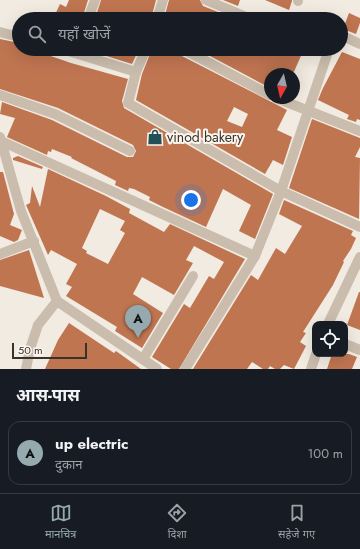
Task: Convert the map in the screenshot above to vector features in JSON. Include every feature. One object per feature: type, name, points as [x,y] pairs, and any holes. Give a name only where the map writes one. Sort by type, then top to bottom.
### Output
[{"type":"street","points":[[91,12],[95,0]]},
{"type":"street","points":[[159,12],[163,0]]},
{"type":"street","points":[[206,0],[234,12]]},
{"type":"street","points":[[0,32],[12,35]]},
{"type":"street","points":[[348,38],[360,44]]},
{"type":"street","points":[[90,56],[136,72]]},
{"type":"street","points":[[143,56],[136,72],[128,103],[281,191],[360,228]]},
{"type":"street","points":[[196,56],[264,92]]},
{"type":"street","points":[[185,369],[255,256],[281,191],[325,56]]},
{"type":"street","points":[[0,95],[55,114],[130,150]]},
{"type":"street","points":[[292,104],[360,131]]},
{"type":"street","points":[[1,138],[255,256]]},
{"type":"street","points":[[1,138],[21,211],[57,300],[157,369]]},
{"type":"street","points":[[0,254],[34,241]]},
{"type":"street","points":[[330,321],[358,267],[360,256]]},
{"type":"street","points":[[143,359],[193,276]]},
{"type":"street","points":[[26,369],[30,349],[38,325],[57,300]]},
{"type":"street","points":[[348,345],[360,350]]},
{"type":"street","points":[[311,369],[315,357]]},
{"type":"building","points":[[69,0],[88,0],[84,12],[56,12],[60,4],[66,7]]},
{"type":"building","points":[[101,0],[156,0],[153,12],[97,12]]},
{"type":"building","points":[[169,0],[200,0],[203,6],[218,12],[166,12]]},
{"type":"building","points":[[223,0],[240,0],[238,6]]},
{"type":"building","points":[[265,0],[292,0],[292,1],[289,10]]},
{"type":"building","points":[[349,13],[360,18],[360,23],[356,34],[348,31]]},
{"type":"building","points":[[0,39],[12,42],[12,56],[51,56],[128,79],[122,101],[124,108],[273,194],[255,239],[239,231],[251,205],[223,189],[206,227],[149,200],[150,197],[134,189],[129,188],[128,191],[115,185],[116,181],[71,158],[72,157],[52,149],[51,152],[48,151],[47,155],[7,137],[15,118],[0,114],[2,102],[52,120],[127,157],[133,157],[136,151],[133,145],[58,108],[0,89]]},
{"type":"building","points":[[348,54],[360,59],[360,120],[357,119],[356,122],[347,119],[349,115],[318,100],[340,56],[348,56]]},
{"type":"building","points":[[106,56],[136,56],[132,64]]},
{"type":"building","points":[[149,56],[182,56],[264,98],[264,104],[275,104],[287,110],[277,130],[292,137],[283,165],[273,160],[265,174],[136,100],[142,74]],"holes":[[[234,107],[248,114],[242,127],[227,121]]]},
{"type":"building","points":[[210,56],[301,56],[296,68],[264,68],[264,85]]},
{"type":"building","points":[[312,119],[360,138],[360,147],[355,157],[360,158],[359,219],[289,188]]},
{"type":"building","points":[[18,156],[43,167],[42,169],[13,160],[13,158]]},
{"type":"building","points":[[48,169],[130,209],[129,213],[164,232],[170,224],[245,259],[179,369],[171,369],[152,357],[184,304],[190,308],[209,276],[214,279],[224,262],[194,246],[186,260],[193,263],[174,295],[142,277],[133,294],[163,313],[142,348],[115,331],[117,327],[66,296],[72,287],[66,284],[77,264],[51,250],[48,255],[26,205],[30,203],[32,186],[40,207]],"holes":[[[100,209],[125,221],[120,230],[125,233],[108,264],[86,253],[87,251],[82,248]]]},
{"type":"building","points":[[0,172],[3,172],[14,214],[10,225],[22,230],[18,240],[14,242],[0,236]]},
{"type":"building","points":[[284,200],[353,231],[351,235],[356,238],[343,261],[344,262],[333,285],[303,332],[306,333],[300,342],[306,346],[294,369],[284,365],[280,369],[275,369],[270,366],[268,369],[263,369],[252,362],[247,369],[193,369],[251,275],[258,280],[276,248],[285,254],[302,226],[279,214]]},
{"type":"building","points":[[29,250],[44,298],[0,286],[0,260]]},
{"type":"building","points":[[360,292],[360,330],[348,325]]},
{"type":"building","points":[[69,323],[114,353],[116,351],[141,369],[45,369],[58,340]]},
{"type":"building","points":[[349,354],[357,357],[352,369],[327,369],[331,357],[348,357]]},
{"type":"place","name":"vinod bakery","points":[[155,137]]},
{"type":"place","name":"up electric","points":[[138,338]]}]
